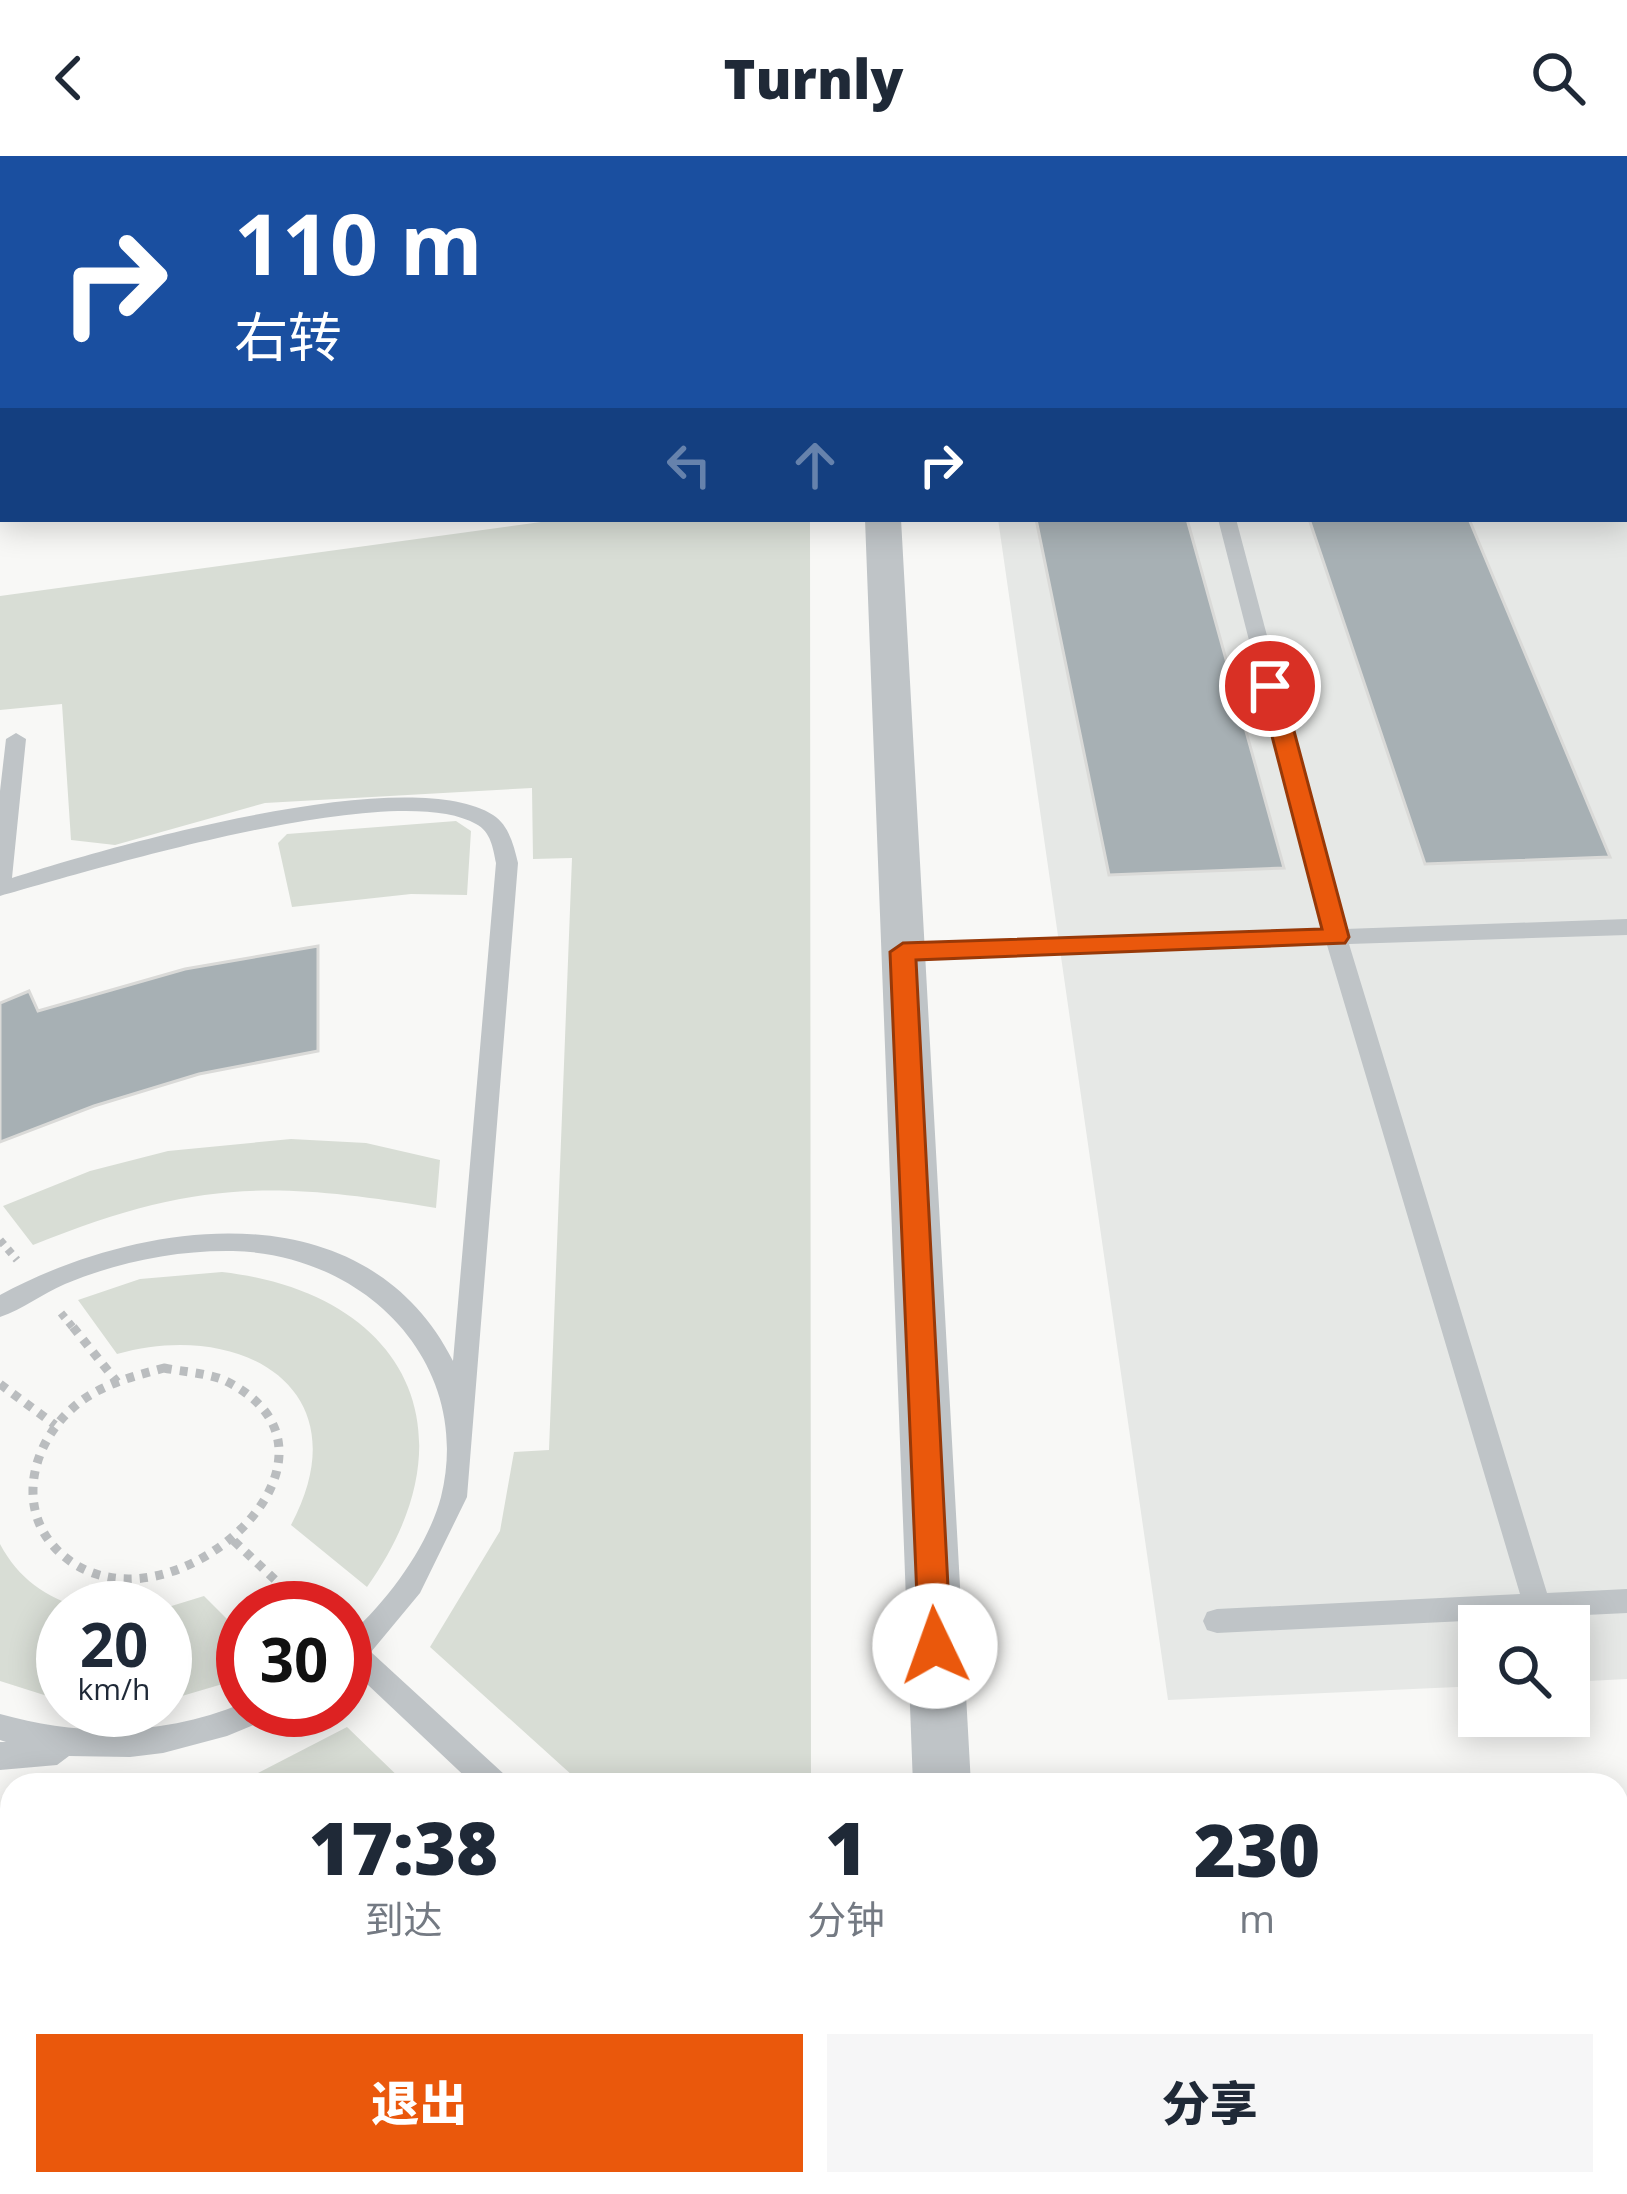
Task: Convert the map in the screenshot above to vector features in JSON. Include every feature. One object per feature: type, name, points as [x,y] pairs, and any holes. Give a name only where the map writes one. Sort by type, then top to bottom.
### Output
[{"type":"street","points":[[883,522],[941,1773]]},
{"type":"lane","points":[[1228,522],[1336,937],[1538,1605],[1627,1600]]},
{"type":"lane","points":[[16,739],[0,888],[249,822],[340,811],[439,806],[464,810],[492,825],[503,839],[507,862],[454,1497],[427,1563],[372,1632]]},
{"type":"lane","points":[[903,952],[1627,927]]},
{"type":"lane","points":[[0,1307],[36,1283],[117,1252],[197,1239],[275,1244],[344,1268],[400,1306],[440,1360],[459,1426],[454,1497]]},
{"type":"lane","points":[[1217,1621],[1458,1609]]},
{"type":"lane","points":[[372,1676],[481,1773]]},
{"type":"lane","points":[[0,1727],[39,1741],[131,1746]]},
{"type":"lane","points":[[0,1756],[131,1746],[216,1728]]},
{"type":"path","points":[[164,1368],[205,1370],[239,1383],[266,1407],[280,1438],[278,1473],[262,1510],[234,1541],[199,1563],[158,1576],[117,1577],[80,1568],[52,1549],[34,1521],[29,1490],[37,1456],[55,1425],[84,1399],[122,1378],[164,1368]]},
{"type":"path","points":[[0,1384],[55,1425]]},
{"type":"path","points":[[234,1541],[276,1581]]},
{"type":"shaded area","points":[[541,522],[810,522],[811,1773],[570,1773],[430,1647],[500,1531],[514,1452],[549,1450],[572,858],[533,859],[532,788],[265,803],[115,845],[71,840],[62,704],[0,710],[0,596]]},
{"type":"shaded area","points":[[998,522],[1627,522],[1627,1679],[1590,1681],[1590,1605],[1458,1605],[1458,1687],[1168,1700]]},
{"type":"shaded area","points":[[456,821],[471,831],[467,895],[411,894],[292,907],[278,843],[287,834]]},
{"type":"shaded area","points":[[291,1139],[366,1143],[440,1160],[436,1208],[325,1193],[232,1192],[139,1208],[33,1245],[3,1206],[90,1171],[168,1151]]},
{"type":"shaded area","points":[[222,1272],[286,1285],[338,1308],[378,1340],[405,1380],[418,1425],[417,1476],[400,1530],[370,1581],[360,1581],[291,1525],[310,1477],[312,1436],[300,1401],[278,1375],[245,1357],[206,1347],[163,1346],[117,1354],[78,1300],[140,1279]]},
{"type":"shaded area","points":[[0,1544],[36,1586],[36,1692],[0,1681]]},
{"type":"shaded area","points":[[204,1596],[216,1608],[216,1686],[192,1693],[192,1600]]},
{"type":"shaded area","points":[[328,1737],[357,1737],[395,1773],[258,1773]]},
{"type":"building","points":[[1037,522],[1188,522],[1284,868],[1109,875]]},
{"type":"building","points":[[1310,522],[1470,522],[1610,857],[1425,864]]},
{"type":"building","points":[[318,946],[318,1051],[199,1074],[94,1106],[0,1142],[0,1003],[29,991],[38,1011],[185,969]]},
{"type":"route","points":[[935,1646],[903,952],[1336,937],[1270,686]]}]
